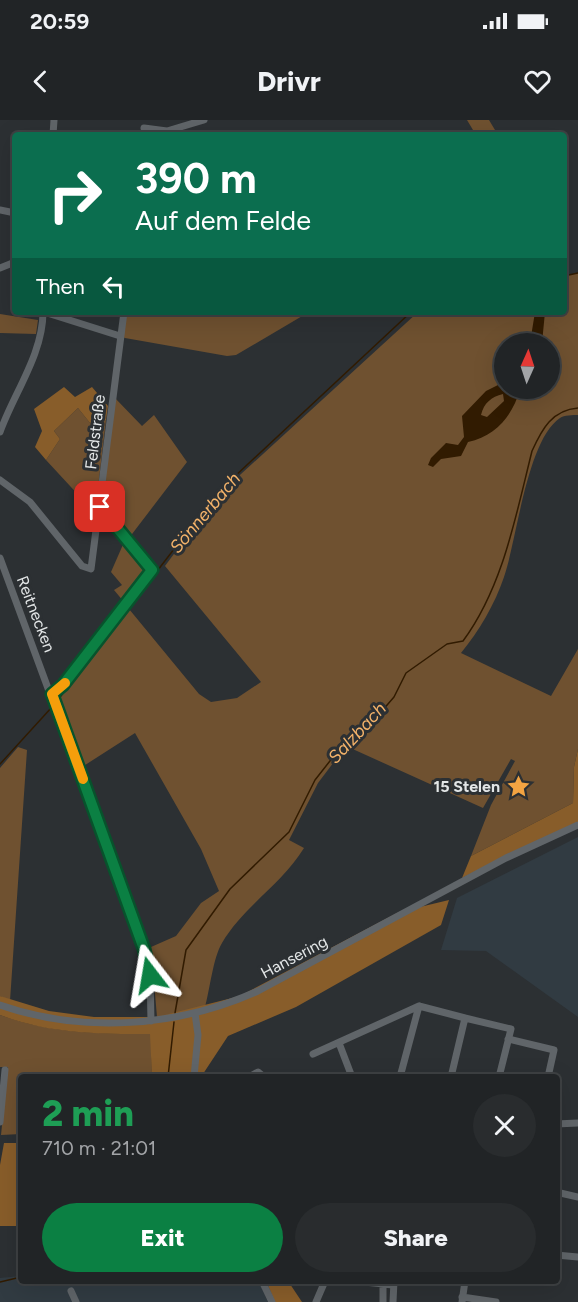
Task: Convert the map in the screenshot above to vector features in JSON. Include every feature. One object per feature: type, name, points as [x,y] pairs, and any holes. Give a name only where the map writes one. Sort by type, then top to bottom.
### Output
[{"type":"street","points":[[142,128],[167,131],[204,120]]},
{"type":"street","points":[[0,432],[33,358],[43,315]]},
{"type":"street","points":[[54,315],[120,336]]},
{"type":"street","name":"Feldstraße","points":[[0,480],[30,502],[82,566],[90,569],[100,507],[124,315]]},
{"type":"street","points":[[54,699],[152,570],[100,507]]},
{"type":"street","name":"Reitnecken","points":[[0,558],[54,699],[144,949],[150,975],[151,1021]]},
{"type":"street","name":"Hansering","points":[[0,1005],[75,1022],[151,1021],[195,1013],[258,991],[506,858],[578,825]]},
{"type":"street","points":[[401,1074],[419,1006]]},
{"type":"street","points":[[313,1054],[419,1006],[511,1029],[500,1074]]},
{"type":"street","points":[[194,1074],[198,1035],[195,1013]]},
{"type":"street","points":[[452,1074],[465,1018]]},
{"type":"street","points":[[508,1039],[554,1050],[549,1074]]},
{"type":"street","points":[[339,1043],[351,1074]]},
{"type":"street","points":[[0,1122],[5,1070]]},
{"type":"street","points":[[560,1124],[578,1123]]},
{"type":"street","points":[[560,1193],[578,1197]]},
{"type":"street","points":[[560,1255],[578,1257]]},
{"type":"street","points":[[263,1284],[272,1302]]},
{"type":"street","points":[[316,1302],[324,1284]]},
{"type":"street","points":[[376,1284],[388,1284]]},
{"type":"street","points":[[393,1302],[394,1284]]},
{"type":"street","points":[[464,1284],[462,1299],[496,1302]]},
{"type":"street","points":[[383,1285],[383,1302]]},
{"type":"street","points":[[71,1291],[76,1302]]},
{"type":"shaded area","points":[[467,120],[489,120],[496,132],[474,132]]},
{"type":"shaded area","points":[[578,273],[578,415],[560,418],[549,430],[539,447],[524,492],[504,577],[486,617],[461,653],[551,696],[578,649],[578,749],[574,767],[573,803],[471,856],[491,805],[515,761],[511,759],[483,808],[346,746],[318,783],[289,840],[304,848],[285,873],[241,918],[222,943],[214,965],[205,1007],[157,1017],[151,947],[176,936],[201,903],[219,891],[201,849],[135,733],[82,767],[57,701],[129,609],[199,694],[211,702],[237,698],[261,682],[165,566],[217,496],[415,315],[567,315],[567,275]]},
{"type":"shaded area","points":[[0,314],[38,320],[36,334],[0,333]]},
{"type":"shaded area","points":[[124,315],[304,315],[236,355],[227,356],[120,336]]},
{"type":"shaded area","points":[[535,315],[545,315],[543,333],[532,333]]},
{"type":"shaded area","points":[[64,387],[75,397],[92,387],[108,406],[106,420],[90,423],[78,408],[54,431],[60,439],[46,460],[35,447],[42,431],[34,409]]},
{"type":"shaded area","points":[[494,387],[494,398],[486,404],[481,415],[487,417],[504,399],[517,399],[502,423],[487,435],[468,442],[461,456],[441,459],[433,467],[428,465],[431,458],[446,443],[458,445],[464,437],[462,416],[486,391]]},
{"type":"shaded area","points":[[114,397],[142,426],[154,415],[187,462],[129,538],[104,509],[103,501]]},
{"type":"shaded area","points":[[78,408],[90,423],[106,420],[95,513],[46,460],[60,439],[54,431]]},
{"type":"shaded area","points":[[125,540],[147,566],[147,573],[124,602],[114,590],[122,585],[111,572]]},
{"type":"shaded area","points":[[18,747],[27,750],[10,1001],[0,996],[0,768]]},
{"type":"shaded area","points":[[578,749],[578,822],[462,878],[471,856],[573,803],[574,767]]},
{"type":"shaded area","points":[[578,837],[578,1017],[486,951],[441,950],[457,898]]},
{"type":"shaded area","points":[[449,900],[441,925],[296,1007],[228,1036],[203,1074],[152,1074],[150,1034],[93,1033],[56,1029],[0,1015],[0,996],[49,1011],[94,1017],[157,1017],[240,996],[399,912]]},
{"type":"shaded area","points":[[0,1015],[56,1029],[93,1033],[151,1034],[152,1074],[18,1074],[18,1134],[1,1135],[8,1067],[0,1067]]},
{"type":"shaded area","points":[[4,1143],[18,1143],[18,1226],[0,1226],[0,1165]]},
{"type":"shaded area","points":[[18,1276],[18,1284],[260,1284],[268,1302],[0,1302],[0,1278]]},
{"type":"shaded area","points":[[267,1284],[290,1284],[302,1302],[275,1302]]},
{"type":"waterway","name":"Sönnerbach","points":[[567,275],[578,273]]},
{"type":"waterway","name":"Sönnerbach","points":[[57,701],[218,492],[408,315]]},
{"type":"waterway","name":"Salzbach","points":[[175,1013],[186,950],[230,889],[289,832],[315,780],[348,738],[375,719],[394,697],[406,673],[447,644],[463,641],[477,620],[506,550],[532,451],[549,422],[561,412],[578,408]]},
{"type":"waterway","name":"Sönnerbach","points":[[0,764],[52,707]]},
{"type":"waterway","name":"Salzbach","points":[[168,1074],[174,1022]]},
{"type":"waterway","name":"Salzbach","points":[[0,1282],[18,1278]]},
{"type":"slow traffic","points":[[65,683],[52,694],[83,779]]},
{"type":"place","name":"15 Stelen","points":[[518,786]]},
{"type":"route","points":[[100,507],[152,570],[63,685],[52,694],[144,949],[150,975]]}]
